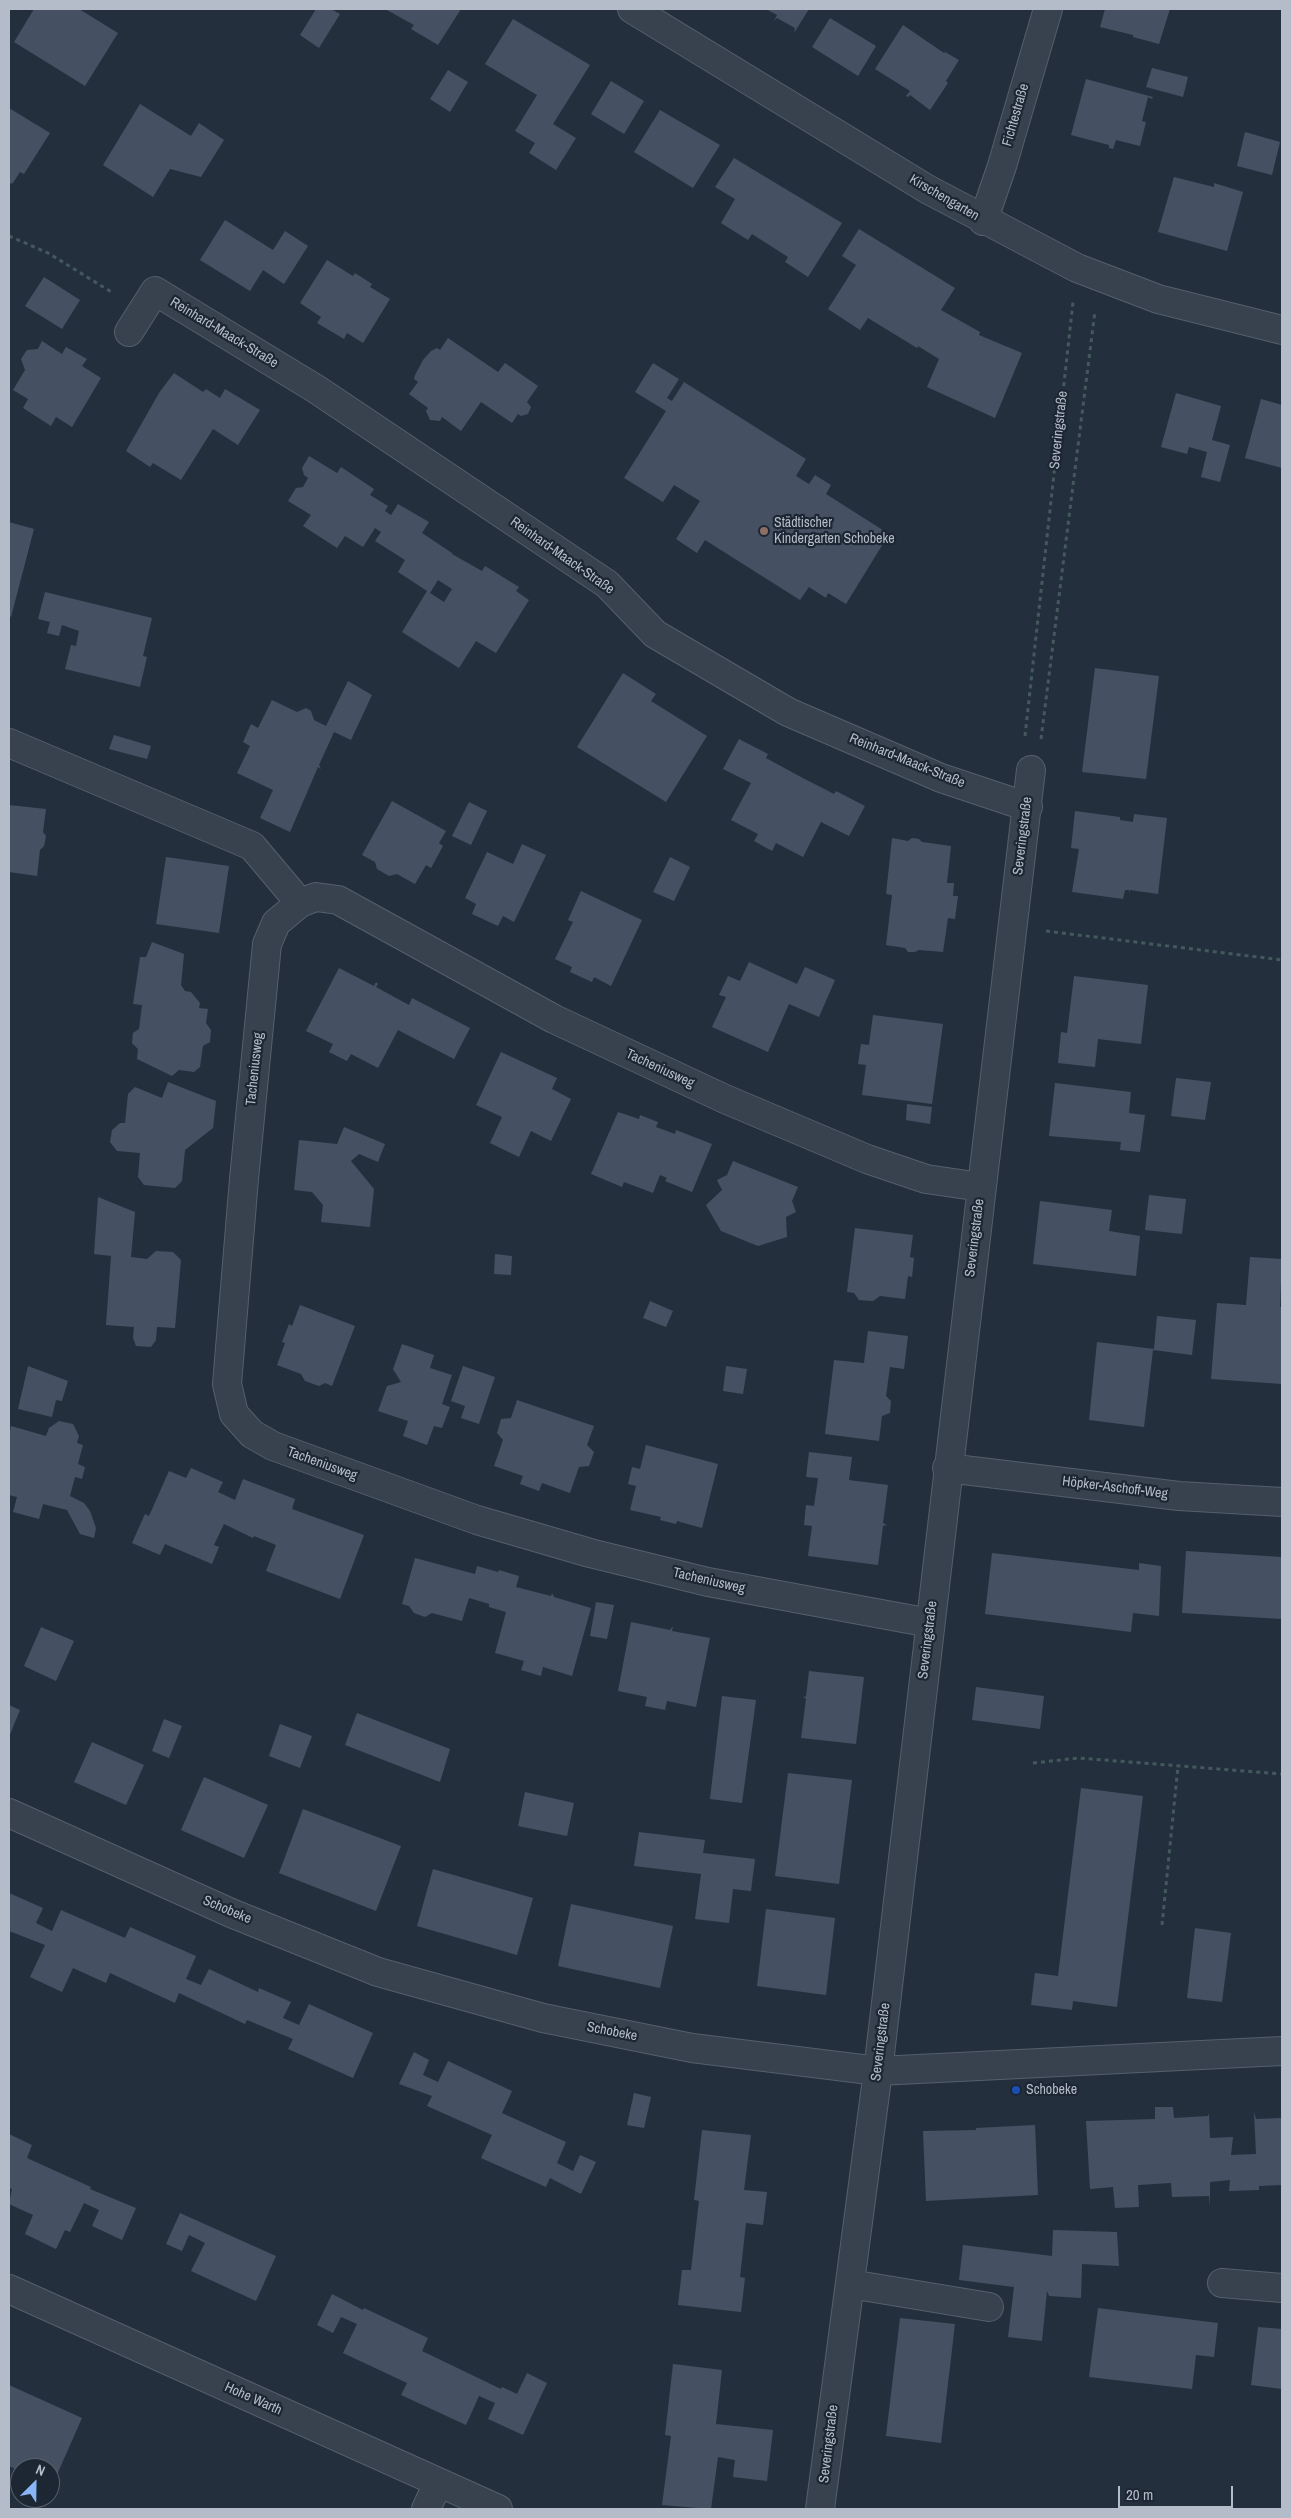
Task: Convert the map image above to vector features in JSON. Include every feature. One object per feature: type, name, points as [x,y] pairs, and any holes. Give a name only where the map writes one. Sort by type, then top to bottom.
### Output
[{"type":"street","name":"Kirschengarten","points":[[632,9],[927,189],[983,221],[1088,272],[1158,299],[1282,330]]},
{"type":"street","name":"Fichtestraße","points":[[983,221],[1048,9]]},
{"type":"street","name":"Reinhard-Maack-Straße","points":[[135,322],[155,291],[316,389],[607,584],[655,634],[788,712],[942,778],[1028,807]]},
{"type":"street","points":[[9,743],[252,846],[300,903]]},
{"type":"street","name":"Severingstraße","points":[[820,2509],[878,2071],[947,1468],[1031,770]]},
{"type":"street","name":"Tacheniusweg","points":[[930,1623],[708,1582],[590,1553],[477,1520],[273,1446],[252,1434],[234,1414],[228,1384],[245,1169],[267,944],[276,923],[300,903],[316,897],[338,900],[554,1019],[726,1099],[867,1159],[926,1178],[981,1187]]},
{"type":"street","name":"Höpker-Aschoff-Weg","points":[[947,1468],[1179,1496],[1282,1502]]},
{"type":"street","name":"Schobeke","points":[[9,1813],[231,1913],[378,1972],[543,2018],[692,2048],[878,2071],[1282,2051]]},
{"type":"street","points":[[1222,2283],[1282,2288]]},
{"type":"street","points":[[850,2284],[989,2307]]},
{"type":"street","name":"Hohe Warth","points":[[9,2289],[498,2509]]},
{"type":"street","points":[[426,2509],[438,2483]]},
{"type":"path","points":[[9,236],[48,253],[135,322]]},
{"type":"path","name":"Severingstraße","points":[[1031,770],[1023,750],[1088,272]]},
{"type":"path","name":"Severingstraße","points":[[1031,770],[1039,755],[1088,272]]},
{"type":"path","points":[[1011,926],[1282,960]]},
{"type":"path","points":[[1033,1763],[1079,1758],[1282,1774]]},
{"type":"path","points":[[1162,1925],[1178,1766]]},
{"type":"building","points":[[34,9],[79,9],[118,33],[85,86],[14,42]]},
{"type":"building","points":[[316,9],[331,9],[340,14],[319,48],[300,35]]},
{"type":"building","points":[[385,9],[461,9],[438,45],[411,29],[414,25]]},
{"type":"building","points":[[766,9],[809,9],[794,33],[795,28],[777,18],[774,21],[777,15]]},
{"type":"building","points":[[1105,9],[1170,9],[1159,44],[1100,27]]},
{"type":"building","points":[[830,18],[876,46],[858,76],[812,47]]},
{"type":"building","points":[[513,19],[590,65],[553,124],[576,138],[556,170],[529,153],[535,143],[515,131],[537,95],[485,64]]},
{"type":"building","points":[[903,25],[944,53],[959,60],[946,81],[948,83],[930,110],[910,95],[906,96],[910,91],[875,69]]},
{"type":"building","points":[[1152,68],[1188,77],[1183,97],[1146,87]]},
{"type":"building","points":[[448,70],[468,82],[450,112],[430,99]]},
{"type":"building","points":[[1086,79],[1153,97],[1152,99],[1148,97],[1142,121],[1146,122],[1140,146],[1116,140],[1113,149],[1109,148],[1109,145],[1071,135]]},
{"type":"building","points":[[611,81],[644,101],[624,134],[591,114]]},
{"type":"building","points":[[140,104],[191,136],[199,123],[224,140],[201,177],[170,169],[153,197],[103,165]]},
{"type":"building","points":[[9,108],[50,133],[24,174],[20,172],[13,183],[9,184]]},
{"type":"building","points":[[660,110],[720,145],[693,188],[634,152]]},
{"type":"building","points":[[1245,132],[1280,142],[1272,175],[1237,166]]},
{"type":"building","points":[[734,158],[842,223],[808,277],[785,262],[788,257],[752,234],[748,240],[721,223],[735,199],[715,187]]},
{"type":"building","points":[[1174,177],[1214,187],[1214,183],[1243,192],[1227,251],[1158,232]]},
{"type":"building","points":[[225,220],[273,250],[285,231],[308,246],[284,284],[263,270],[250,291],[200,260]]},
{"type":"building","points":[[859,229],[955,288],[941,310],[980,332],[979,335],[1022,353],[995,418],[927,387],[939,359],[868,318],[860,330],[828,309],[856,265],[842,256]]},
{"type":"building","points":[[327,260],[353,276],[355,273],[372,284],[370,287],[390,299],[363,343],[347,333],[344,339],[317,323],[321,317],[300,303]]},
{"type":"building","points":[[44,277],[80,300],[62,329],[25,306]]},
{"type":"building","points":[[448,338],[498,372],[505,363],[538,386],[527,402],[531,407],[528,414],[521,416],[518,414],[512,423],[481,402],[461,431],[442,417],[440,421],[430,420],[426,411],[428,408],[409,394],[418,382],[414,379],[423,360],[431,351],[437,348],[440,350]]},
{"type":"building","points":[[42,341],[62,354],[66,347],[87,359],[82,366],[101,378],[72,427],[56,417],[51,426],[23,408],[28,399],[13,390],[25,370],[21,359],[27,350],[38,349]]},
{"type":"building","points":[[653,363],[679,379],[667,398],[672,401],[684,382],[806,459],[796,476],[809,484],[815,475],[831,485],[826,494],[889,534],[846,604],[828,593],[826,598],[809,587],[800,600],[705,540],[697,553],[676,539],[700,501],[674,485],[663,502],[624,478],[666,411],[635,392]]},
{"type":"building","points":[[174,373],[203,392],[206,389],[220,398],[225,389],[260,410],[238,445],[213,429],[181,480],[153,463],[150,467],[126,451],[159,393]]},
{"type":"building","points":[[1176,393],[1221,406],[1212,440],[1230,445],[1220,482],[1201,477],[1207,452],[1189,447],[1187,454],[1161,447]]},
{"type":"building","points":[[1261,399],[1282,405],[1282,468],[1245,458]]},
{"type":"building","points":[[309,456],[337,473],[341,467],[374,489],[370,495],[388,506],[385,511],[391,515],[398,504],[429,522],[422,533],[452,554],[482,571],[485,566],[519,587],[516,591],[529,600],[496,653],[476,641],[459,668],[402,632],[427,591],[398,572],[405,560],[375,541],[381,532],[375,528],[363,547],[345,536],[337,548],[303,526],[311,515],[288,501],[296,488],[303,487],[308,478],[304,475],[302,468]],"holes":[[[438,580],[452,589],[444,602],[430,593]]]},
{"type":"building","points":[[9,522],[34,529],[11,617],[9,616]]},
{"type":"building","points":[[45,592],[152,618],[143,656],[147,657],[140,687],[65,669],[71,645],[76,646],[79,631],[62,625],[59,636],[47,633],[50,622],[38,619]]},
{"type":"building","points":[[1095,668],[1159,676],[1146,779],[1082,772]]},
{"type":"building","points":[[623,673],[656,694],[651,701],[707,736],[666,802],[577,747]]},
{"type":"building","points":[[348,681],[372,695],[351,740],[334,732],[319,765],[321,769],[318,767],[290,832],[260,818],[273,790],[237,773],[250,746],[243,742],[251,724],[258,728],[272,700],[297,712],[306,708],[311,711],[314,720],[326,726]]},
{"type":"building","points":[[114,735],[151,746],[147,759],[109,749]]},
{"type":"building","points":[[739,739],[768,754],[766,758],[799,776],[834,794],[836,791],[865,806],[849,836],[821,822],[803,857],[776,843],[772,851],[754,841],[758,834],[731,820],[751,783],[723,769]]},
{"type":"building","points":[[392,801],[446,831],[439,843],[443,846],[431,868],[426,865],[415,884],[397,874],[389,876],[377,869],[375,862],[362,855]]},
{"type":"building","points":[[469,802],[487,811],[471,845],[452,836]]},
{"type":"building","points":[[9,805],[46,809],[43,832],[46,836],[44,846],[40,850],[37,876],[9,872]]},
{"type":"building","points":[[1075,811],[1120,817],[1120,820],[1133,822],[1134,814],[1167,818],[1158,894],[1130,890],[1129,893],[1129,890],[1125,890],[1123,899],[1072,892],[1079,849],[1071,848]]},
{"type":"building","points":[[892,838],[908,841],[912,838],[919,839],[922,842],[951,846],[947,883],[954,883],[953,896],[958,896],[955,919],[948,918],[943,952],[919,950],[908,952],[905,948],[886,945],[892,895],[886,894]]},
{"type":"building","points":[[522,844],[546,855],[514,922],[503,916],[498,926],[472,914],[476,904],[465,898],[487,852],[513,864]]},
{"type":"building","points":[[166,857],[229,866],[219,933],[156,924]]},
{"type":"building","points":[[670,857],[690,867],[674,901],[653,892]]},
{"type":"building","points":[[581,891],[642,920],[611,986],[594,977],[592,982],[570,972],[572,967],[555,959],[573,922],[568,920]]},
{"type":"building","points":[[152,942],[184,954],[181,985],[185,991],[191,992],[200,1003],[199,1008],[208,1009],[206,1023],[211,1030],[210,1042],[203,1046],[200,1067],[194,1072],[179,1070],[172,1076],[137,1059],[138,1049],[132,1043],[133,1033],[139,1029],[142,1005],[133,1004],[140,957],[146,957]]},
{"type":"building","points":[[749,962],[797,984],[805,967],[835,980],[819,1017],[789,1004],[768,1052],[712,1027],[726,997],[719,995],[728,976],[740,981]]},
{"type":"building","points":[[339,968],[374,986],[376,982],[378,984],[376,987],[409,1005],[412,998],[470,1028],[454,1059],[398,1030],[378,1068],[351,1054],[347,1061],[329,1052],[333,1044],[306,1031]]},
{"type":"building","points":[[1074,976],[1148,985],[1141,1044],[1098,1039],[1095,1067],[1058,1063],[1061,1032],[1067,1033]]},
{"type":"building","points":[[873,1015],[943,1024],[932,1104],[862,1095],[866,1065],[858,1064],[861,1044],[869,1045]]},
{"type":"building","points":[[501,1052],[557,1078],[552,1089],[571,1099],[551,1141],[531,1131],[519,1157],[490,1143],[502,1117],[476,1105]]},
{"type":"building","points":[[1176,1078],[1211,1082],[1205,1120],[1171,1116]]},
{"type":"building","points":[[168,1082],[216,1101],[213,1128],[185,1150],[182,1181],[175,1188],[144,1185],[138,1177],[140,1153],[117,1151],[110,1142],[112,1130],[120,1123],[125,1123],[128,1094],[135,1087],[162,1098]]},
{"type":"building","points":[[1055,1083],[1131,1092],[1129,1113],[1145,1115],[1140,1152],[1120,1150],[1121,1142],[1049,1136]]},
{"type":"building","points":[[907,1104],[932,1107],[930,1124],[906,1120]]},
{"type":"building","points":[[618,1112],[639,1119],[640,1115],[658,1122],[656,1127],[675,1134],[676,1130],[712,1144],[692,1192],[665,1181],[667,1178],[660,1175],[653,1193],[624,1182],[622,1187],[591,1174]]},
{"type":"building","points":[[344,1127],[385,1144],[378,1162],[359,1154],[351,1161],[374,1189],[370,1227],[321,1222],[323,1205],[312,1192],[294,1190],[299,1140],[337,1144]]},
{"type":"building","points":[[733,1161],[798,1187],[792,1201],[796,1212],[786,1217],[787,1237],[758,1246],[721,1231],[706,1205],[722,1190],[717,1180],[727,1175]]},
{"type":"building","points":[[1149,1195],[1186,1199],[1182,1234],[1145,1230]]},
{"type":"building","points":[[98,1197],[135,1212],[131,1257],[147,1259],[156,1251],[173,1252],[181,1260],[175,1328],[157,1327],[156,1340],[151,1347],[136,1346],[133,1338],[134,1327],[106,1325],[111,1256],[94,1254]]},
{"type":"building","points":[[1040,1201],[1112,1210],[1109,1231],[1140,1236],[1136,1276],[1033,1264]]},
{"type":"building","points":[[855,1228],[913,1235],[910,1257],[914,1258],[912,1277],[908,1276],[905,1299],[880,1296],[873,1301],[859,1300],[854,1293],[847,1292]]},
{"type":"building","points":[[495,1254],[512,1256],[511,1275],[494,1274]]},
{"type":"building","points":[[1250,1257],[1282,1259],[1280,1307],[1282,1307],[1282,1384],[1211,1379],[1217,1303],[1246,1305]]},
{"type":"building","points":[[650,1301],[673,1311],[666,1327],[643,1318]]},
{"type":"building","points":[[300,1305],[355,1326],[332,1386],[325,1383],[319,1386],[305,1381],[301,1374],[277,1365],[285,1343],[282,1342],[289,1324],[292,1326]]},
{"type":"building","points":[[1157,1316],[1196,1320],[1192,1355],[1153,1350],[1144,1427],[1089,1420],[1097,1342],[1154,1349]]},
{"type":"building","points":[[868,1331],[908,1336],[904,1369],[890,1367],[886,1396],[891,1401],[890,1413],[882,1416],[879,1441],[825,1434],[834,1360],[864,1363]]},
{"type":"building","points":[[402,1344],[434,1355],[430,1368],[452,1375],[442,1404],[450,1407],[442,1428],[434,1426],[427,1445],[403,1436],[408,1421],[378,1411],[387,1386],[401,1382],[393,1369]]},
{"type":"building","points":[[28,1366],[68,1381],[62,1401],[56,1400],[52,1417],[18,1409]]},
{"type":"building","points":[[463,1366],[495,1377],[479,1424],[461,1418],[465,1406],[451,1401]]},
{"type":"building","points":[[726,1366],[747,1369],[743,1394],[723,1391]]},
{"type":"building","points":[[517,1400],[594,1426],[587,1445],[594,1452],[589,1466],[579,1467],[570,1493],[542,1483],[539,1491],[520,1484],[523,1476],[494,1466],[503,1440],[497,1433],[501,1419],[511,1418]]},
{"type":"building","points":[[59,1421],[73,1424],[79,1436],[77,1443],[83,1445],[78,1464],[85,1467],[82,1479],[75,1477],[70,1496],[84,1503],[90,1511],[96,1528],[94,1538],[80,1534],[67,1510],[43,1504],[39,1519],[13,1512],[17,1497],[9,1495],[9,1437],[11,1426],[46,1436],[49,1428]]},
{"type":"building","points":[[646,1445],[718,1464],[702,1528],[677,1521],[676,1524],[660,1520],[661,1517],[630,1510],[636,1486],[628,1484],[632,1467],[640,1469]]},
{"type":"building","points":[[809,1452],[852,1457],[849,1480],[888,1485],[883,1523],[887,1525],[883,1526],[878,1565],[808,1556],[812,1526],[804,1525],[806,1505],[814,1506],[818,1478],[806,1477]]},
{"type":"building","points":[[191,1468],[223,1482],[218,1492],[235,1500],[243,1479],[295,1499],[292,1509],[364,1535],[340,1599],[266,1571],[276,1545],[254,1536],[253,1538],[224,1524],[214,1545],[219,1547],[212,1564],[165,1544],[160,1555],[132,1543],[145,1514],[149,1516],[169,1471],[186,1478]]},
{"type":"building","points":[[1186,1551],[1282,1557],[1282,1619],[1182,1613]]},
{"type":"building","points":[[992,1553],[1139,1570],[1139,1563],[1161,1566],[1159,1616],[1133,1613],[1131,1632],[985,1614]]},
{"type":"building","points":[[415,1558],[475,1574],[477,1566],[498,1572],[499,1570],[519,1576],[516,1587],[551,1596],[552,1593],[554,1597],[591,1608],[572,1676],[543,1667],[541,1676],[521,1670],[524,1661],[495,1653],[506,1612],[489,1607],[489,1604],[469,1598],[462,1621],[432,1613],[425,1617],[414,1613],[409,1606],[402,1604]]},
{"type":"building","points":[[596,1602],[614,1605],[607,1639],[590,1636]]},
{"type":"building","points":[[631,1622],[670,1630],[673,1626],[672,1631],[710,1638],[696,1707],[667,1701],[665,1710],[645,1706],[647,1697],[618,1691]]},
{"type":"building","points":[[41,1627],[74,1641],[56,1681],[24,1666]]},
{"type":"building","points":[[809,1671],[864,1677],[856,1744],[801,1738],[806,1699],[803,1696],[806,1697]]},
{"type":"building","points":[[976,1687],[1044,1696],[1040,1729],[972,1720]]},
{"type":"building","points":[[722,1696],[756,1700],[742,1803],[710,1799]]},
{"type":"building","points":[[9,1705],[20,1710],[9,1737]]},
{"type":"building","points":[[357,1713],[450,1749],[440,1782],[345,1745]]},
{"type":"building","points":[[164,1719],[182,1726],[169,1758],[152,1751]]},
{"type":"building","points":[[280,1724],[312,1736],[300,1768],[269,1756]]},
{"type":"building","points":[[92,1742],[144,1765],[126,1805],[74,1782]]},
{"type":"building","points":[[788,1773],[852,1780],[839,1884],[775,1876]]},
{"type":"building","points":[[204,1777],[268,1805],[244,1858],[181,1830]]},
{"type":"building","points":[[1081,1788],[1143,1796],[1117,2007],[1073,2001],[1072,2010],[1031,2005],[1035,1973],[1058,1976]]},
{"type":"building","points":[[525,1792],[574,1803],[567,1836],[518,1826]]},
{"type":"building","points":[[303,1809],[401,1846],[376,1911],[279,1873]]},
{"type":"building","points":[[639,1832],[705,1840],[703,1853],[755,1859],[751,1891],[733,1889],[729,1923],[695,1919],[701,1874],[634,1866]]},
{"type":"building","points":[[433,1869],[533,1898],[517,1955],[417,1926]]},
{"type":"building","points":[[9,1893],[43,1908],[36,1923],[52,1931],[61,1910],[125,1938],[130,1927],[196,1956],[186,1979],[201,1985],[209,1969],[258,1992],[259,1988],[291,2002],[283,2018],[299,2025],[309,2004],[373,2033],[353,2078],[288,2049],[293,2039],[247,2020],[245,2024],[179,1993],[175,2003],[110,1973],[106,1983],[73,1968],[62,1992],[30,1977],[45,1945],[9,1931]]},
{"type":"building","points":[[571,1904],[673,1926],[660,1988],[558,1966]]},
{"type":"building","points":[[766,1909],[835,1918],[826,1995],[757,1986]]},
{"type":"building","points":[[1195,1928],[1231,1933],[1222,2002],[1187,1998]]},
{"type":"building","points":[[414,2052],[429,2060],[423,2075],[438,2082],[448,2061],[512,2091],[502,2113],[566,2142],[557,2163],[573,2171],[580,2155],[596,2162],[581,2194],[550,2178],[546,2187],[481,2158],[492,2135],[427,2106],[432,2096],[399,2084]]},
{"type":"building","points":[[634,2093],[651,2097],[644,2128],[627,2125]]},
{"type":"building","points":[[1155,2107],[1173,2107],[1174,2118],[1208,2116],[1209,2113],[1210,2138],[1233,2137],[1231,2155],[1256,2154],[1254,2112],[1256,2119],[1282,2118],[1282,2185],[1259,2186],[1259,2190],[1229,2191],[1230,2180],[1210,2182],[1210,2207],[1209,2196],[1172,2197],[1171,2183],[1138,2185],[1139,2207],[1115,2208],[1113,2187],[1090,2189],[1086,2121],[1155,2119]]},
{"type":"building","points":[[1035,2125],[1038,2195],[926,2201],[923,2131],[976,2130],[976,2128]]},
{"type":"building","points":[[702,2130],[751,2135],[744,2190],[767,2192],[763,2225],[746,2223],[740,2277],[745,2278],[741,2312],[678,2305],[682,2270],[691,2270],[699,2201],[694,2200]]},
{"type":"building","points":[[9,2134],[32,2145],[27,2158],[91,2187],[90,2189],[136,2208],[122,2240],[92,2226],[99,2210],[84,2203],[70,2232],[65,2230],[56,2249],[25,2234],[33,2215],[9,2204],[12,2189],[9,2188]]},
{"type":"building","points":[[180,2213],[276,2256],[256,2301],[191,2271],[205,2243],[189,2235],[182,2251],[166,2244]]},
{"type":"building","points":[[1053,2230],[1117,2232],[1119,2266],[1082,2264],[1081,2298],[1049,2296],[1047,2291],[1042,2341],[1008,2337],[1014,2287],[959,2280],[963,2245],[1052,2256]]},
{"type":"building","points":[[332,2294],[363,2310],[364,2308],[428,2338],[422,2351],[501,2389],[502,2387],[517,2394],[527,2373],[547,2383],[523,2435],[488,2419],[495,2403],[479,2396],[466,2425],[401,2395],[407,2383],[343,2353],[357,2324],[341,2317],[333,2333],[317,2325]]},
{"type":"building","points":[[1098,2308],[1218,2323],[1214,2357],[1196,2355],[1192,2389],[1089,2377]]},
{"type":"building","points":[[900,2318],[955,2324],[941,2443],[886,2436]]},
{"type":"building","points":[[1258,2327],[1282,2329],[1282,2389],[1251,2385]]},
{"type":"building","points":[[673,2364],[722,2370],[716,2424],[773,2430],[767,2481],[733,2477],[735,2460],[718,2457],[711,2509],[662,2505],[671,2436],[665,2435]]},
{"type":"building","points":[[9,2385],[82,2418],[60,2468],[60,2458],[10,2458],[9,2466]]},
{"type":"place","name":"Städtischer Kindergarten Schobeke","points":[[764,531]]},
{"type":"place","name":"Schobeke","points":[[1016,2090]]}]
